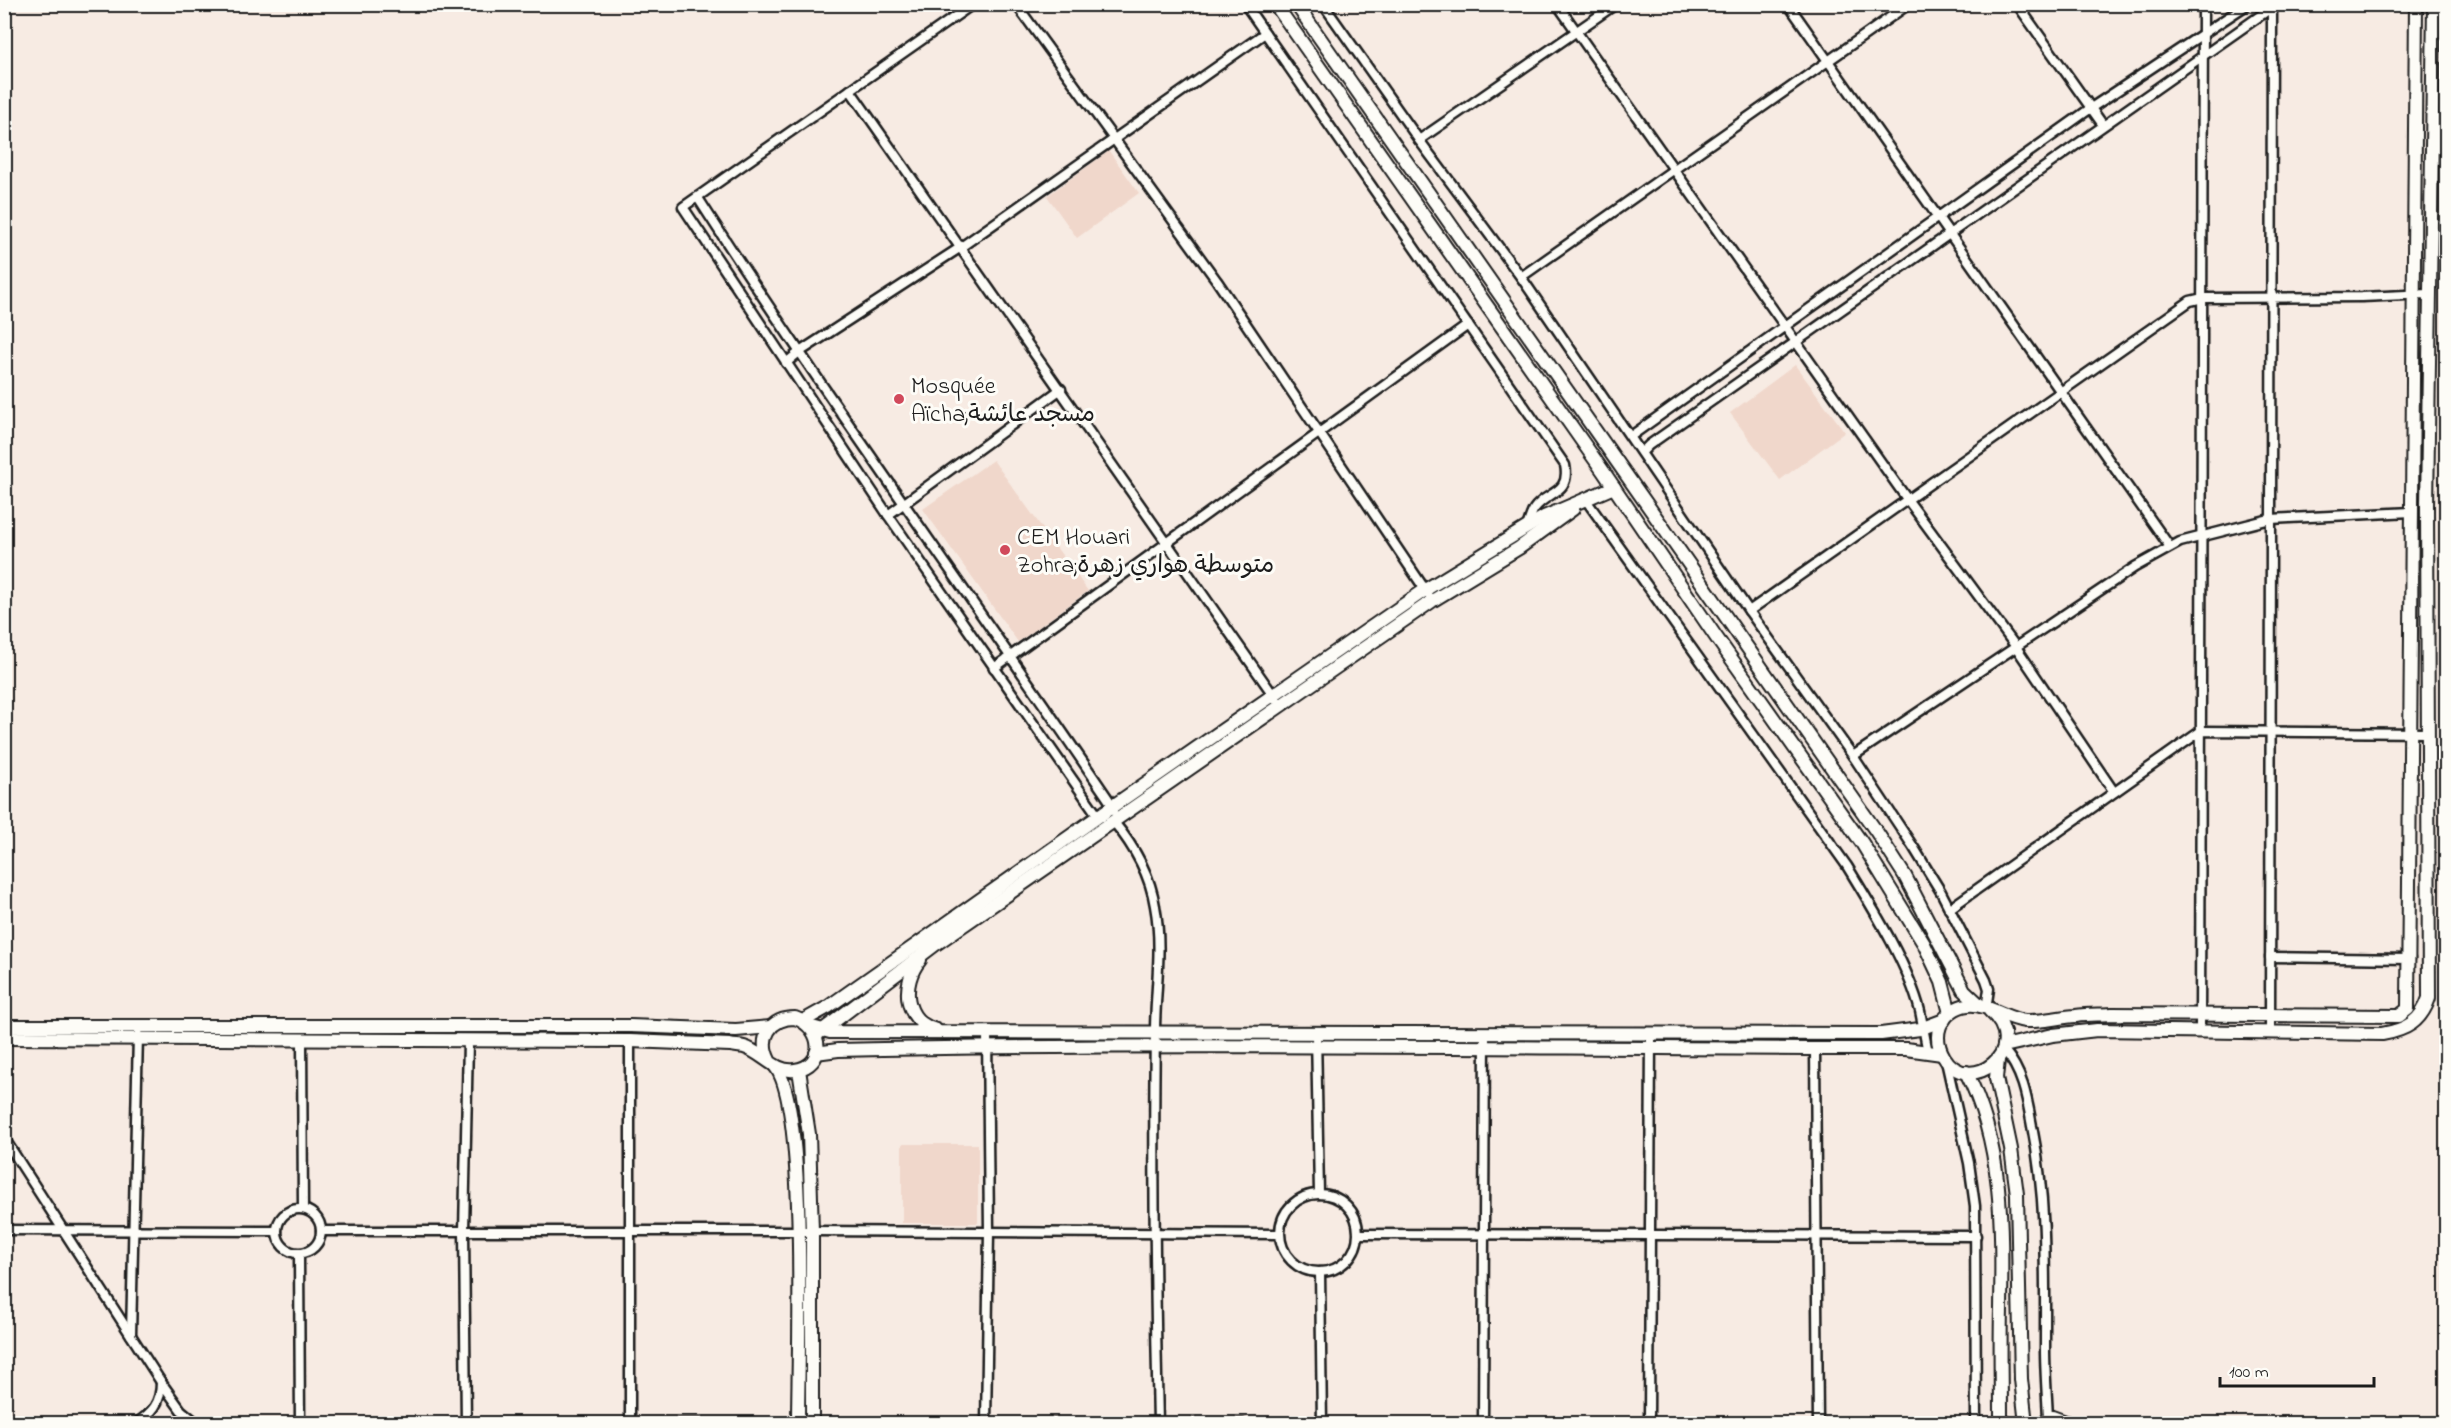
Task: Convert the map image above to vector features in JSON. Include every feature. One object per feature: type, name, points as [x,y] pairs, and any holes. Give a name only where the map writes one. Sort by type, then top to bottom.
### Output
[{"type":"street","points":[[973,4],[683,207],[888,515],[1098,816],[1113,821],[1133,845],[1155,904],[1159,935],[1155,1033],[1154,1233],[1158,1423]]},
{"type":"street","points":[[1016,4],[1217,281],[1432,601]]},
{"type":"street","points":[[1245,4],[1565,465],[1567,476],[1563,486],[1535,507],[1527,527]]},
{"type":"street","points":[[1275,4],[1862,843],[1924,944],[1942,982],[1947,1016],[1938,1040],[1969,1163],[1975,1206],[1976,1424]]},
{"type":"street","points":[[1296,4],[1876,831],[1905,876],[1964,990],[2004,1027],[2002,1052],[1996,1078],[2011,1149],[2017,1194],[2020,1359],[2026,1424]]},
{"type":"street","points":[[1323,4],[1419,140],[1521,277],[1749,611],[1853,756],[1914,848],[1950,909],[1986,980],[1989,989],[1986,1008]]},
{"type":"street","points":[[1557,4],[1907,500],[2016,647],[2114,792]]},
{"type":"street","points":[[1419,140],[1616,4]]},
{"type":"street","points":[[1788,4],[2170,548]]},
{"type":"street","points":[[1521,277],[1909,4]]},
{"type":"street","points":[[2017,4],[2103,125]]},
{"type":"street","points":[[2200,1032],[2203,4]]},
{"type":"street","points":[[1631,436],[2091,108],[2248,4]]},
{"type":"street","points":[[4,1026],[630,1026],[736,1030],[771,1027],[786,1018],[813,1029],[946,1032],[1881,1034],[1923,1027],[1960,1007],[1986,1008],[2009,1017],[2036,1021],[2089,1015],[2399,1016],[2409,1009],[2410,959],[2412,295],[2416,4]]},
{"type":"street","points":[[816,1053],[838,1050],[987,1047],[1906,1049],[1944,1057],[1955,1068],[1966,1072],[1978,1072],[1989,1068],[2002,1052],[2053,1035],[2097,1030],[2382,1034],[2409,1027],[2425,1009],[2429,998],[2428,294],[2433,4]]},
{"type":"street","points":[[1642,452],[1949,233],[2274,6]]},
{"type":"street","points":[[2270,1033],[2270,519],[2274,6]]},
{"type":"street","points":[[786,363],[961,247],[1265,33]]},
{"type":"street","points":[[850,90],[1281,706]]},
{"type":"street","points":[[698,198],[798,353],[904,502],[1113,806],[1113,821]]},
{"type":"street","points":[[1749,611],[2190,302],[2202,298],[2428,294]]},
{"type":"street","points":[[994,668],[1468,326]]},
{"type":"street","points":[[888,515],[1060,389]]},
{"type":"street","points":[[4,1038],[630,1041],[745,1047],[790,1071],[799,1070],[812,1060],[816,1053],[813,1029],[828,1007],[1098,816],[1425,590],[1554,512],[1614,487]]},
{"type":"street","points":[[813,1029],[1432,601],[1519,548],[1586,500]]},
{"type":"street","points":[[1586,500],[1847,866],[1886,932],[1920,1009],[1928,1052]]},
{"type":"street","points":[[1853,756],[2135,567],[2170,548],[2202,535],[2270,519],[2412,512]]},
{"type":"street","points":[[1950,909],[2201,731],[2428,734]]},
{"type":"street","points":[[936,944],[912,970],[907,982],[907,996],[910,1008],[918,1020],[928,1028],[946,1032]]},
{"type":"street","points":[[2270,957],[2410,959]]},
{"type":"street","points":[[131,1335],[137,1026]]},
{"type":"street","points":[[771,1027],[764,1043],[772,1063],[780,1072],[786,1086],[796,1168],[798,1422]]},
{"type":"street","points":[[986,1423],[989,1233],[987,1032]]},
{"type":"street","points":[[1316,1033],[1319,1194]]},
{"type":"street","points":[[1483,1424],[1485,1033]]},
{"type":"street","points":[[1649,1424],[1651,1034]]},
{"type":"street","points":[[302,1040],[303,1209]]},
{"type":"street","points":[[466,1424],[464,1231],[468,1041]]},
{"type":"street","points":[[630,1041],[630,1423]]},
{"type":"street","points":[[1815,1049],[1818,1424]]},
{"type":"street","points":[[2002,1052],[2014,1063],[2021,1077],[2038,1156],[2045,1254],[2044,1421],[2056,1418],[2071,1424]]},
{"type":"street","points":[[799,1070],[809,1134],[812,1231],[812,1422]]},
{"type":"street","points":[[1966,1072],[1978,1095],[1986,1122],[1996,1171],[2002,1228],[2001,1416],[1999,1424]]},
{"type":"street","points":[[4,1138],[162,1382],[181,1410],[198,1424]]},
{"type":"street","points":[[1319,1194],[1332,1196],[1352,1211],[1359,1234],[1356,1248],[1339,1268],[1312,1273],[1299,1268],[1289,1259],[1282,1247],[1279,1234],[1281,1221],[1291,1206],[1307,1196],[1319,1194]]},
{"type":"street","points":[[295,1209],[303,1209],[316,1217],[321,1231],[317,1244],[299,1254],[281,1244],[276,1231],[282,1217],[295,1209]]},
{"type":"street","points":[[4,1230],[276,1231]]},
{"type":"street","points":[[321,1231],[1279,1234]]},
{"type":"street","points":[[1359,1234],[1976,1236]]},
{"type":"street","points":[[299,1254],[300,1424]]},
{"type":"street","points":[[1320,1272],[1322,1424]]},
{"type":"street","points":[[135,1424],[155,1408],[161,1395],[162,1382]]},
{"type":"street","points":[[447,1424],[798,1422],[1243,1424]]},
{"type":"street","points":[[4,1423],[30,1424]]},
{"type":"shaded area","points":[[1109,151],[1139,193],[1077,238],[1047,196]]},
{"type":"shaded area","points":[[1795,365],[1845,432],[1780,480],[1730,413]]},
{"type":"shaded area","name":"CEM Houari Zohra;متوسطة هواري زهرة","points":[[993,460],[1088,591],[1018,642],[923,509]]},
{"type":"shaded area","points":[[902,1144],[978,1144],[978,1223],[902,1223]]},
{"type":"place","name":"Mosquée Aïcha;مسجد عائشة","points":[[899,399]]},
{"type":"place","name":"CEM Houari Zohra;متوسطة هواري زهرة","points":[[1005,550]]}]
